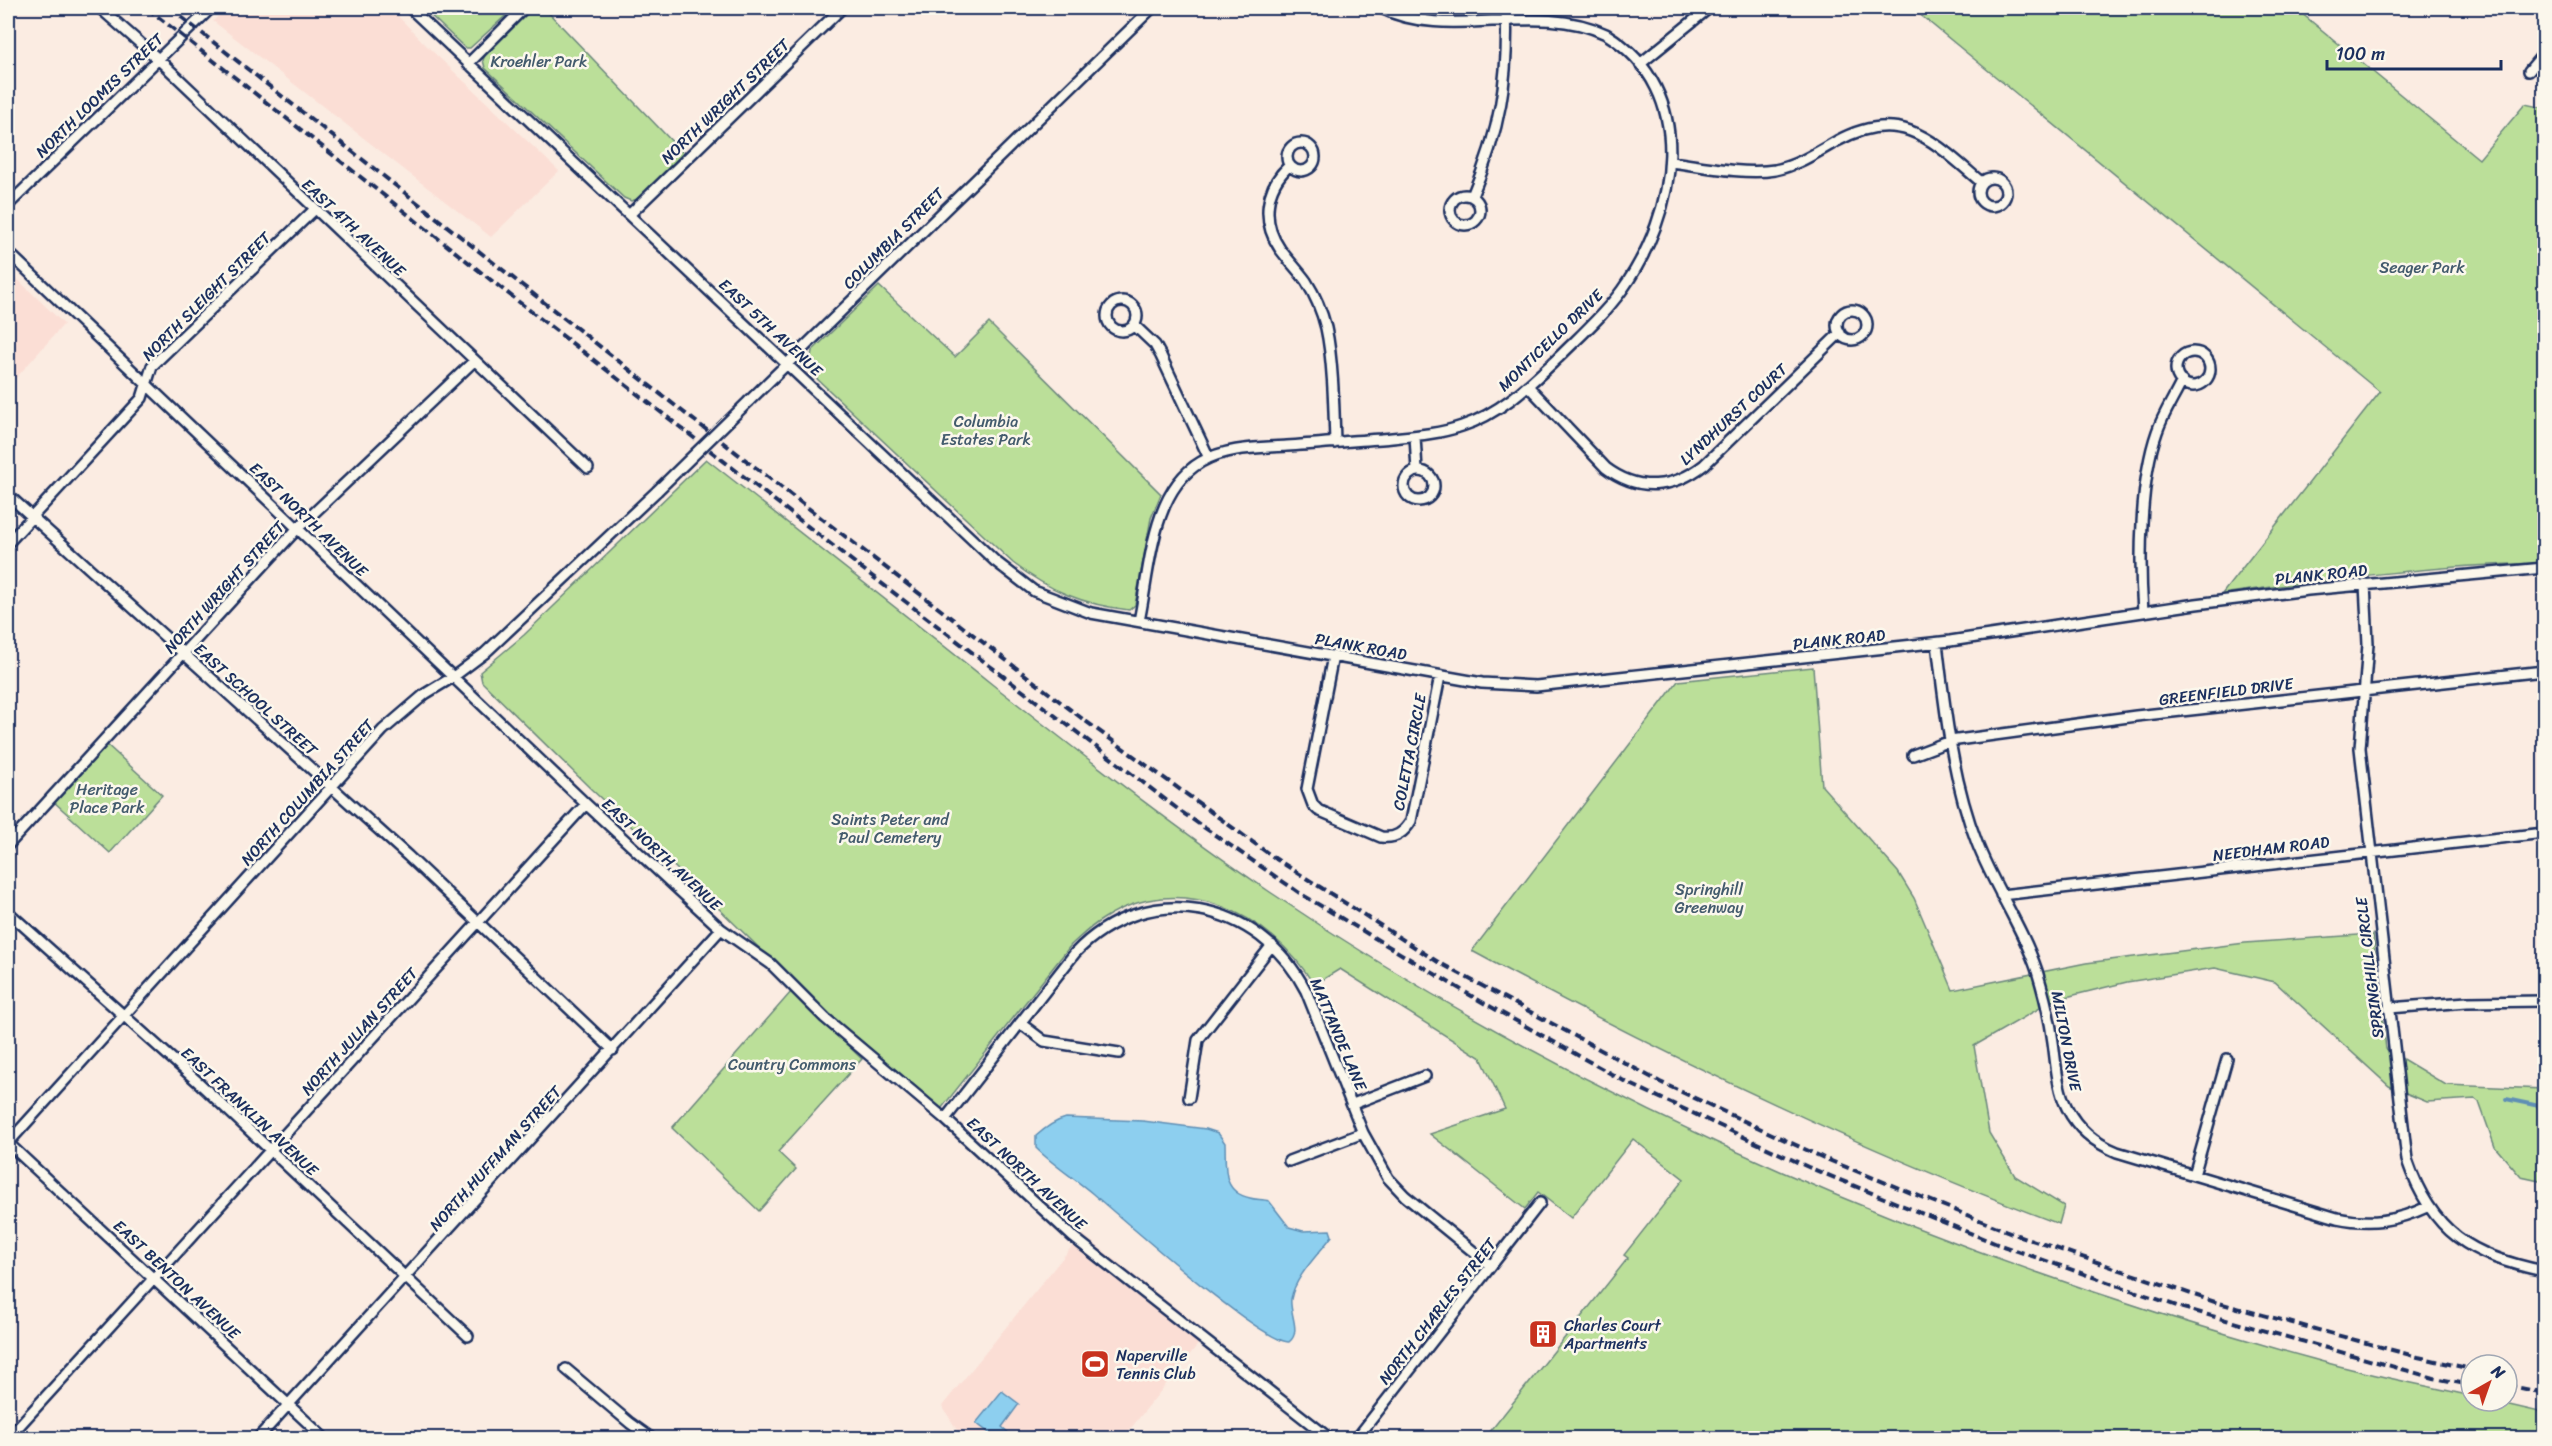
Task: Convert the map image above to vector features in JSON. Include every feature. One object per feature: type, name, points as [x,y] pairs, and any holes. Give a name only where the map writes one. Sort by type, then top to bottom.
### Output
[{"type":"street","name":"EAST 4TH AVENUE","points":[[100,8],[157,58],[314,210],[588,468]]},
{"type":"street","name":"NORTH LOOMIS STREET","points":[[8,205],[211,8]]},
{"type":"street","name":"EAST 5TH AVENUE","points":[[410,8],[995,561],[1046,597],[1074,608],[1139,621]]},
{"type":"street","points":[[468,64],[524,8]]},
{"type":"street","name":"NORTH WRIGHT STREET","points":[[629,215],[842,8]]},
{"type":"street","name":"COLUMBIA STREET","points":[[657,491],[1152,8]]},
{"type":"street","name":"MONTICELLO DRIVE","points":[[1139,621],[1159,519],[1165,501],[1182,477],[1209,458],[1242,449],[1436,434],[1474,422],[1499,408],[1528,386],[1600,317],[1628,281],[1656,226],[1671,162],[1671,137],[1665,110],[1655,87],[1640,64],[1610,36],[1577,21],[1552,16],[1506,12],[1420,19],[1382,8]]},
{"type":"street","points":[[1640,64],[1709,8]]},
{"type":"street","points":[[1472,196],[1487,160],[1500,116],[1508,57],[1506,12]]},
{"type":"street","points":[[2529,71],[2544,53]]},
{"type":"street","points":[[1671,162],[1744,170],[1775,170],[1798,162],[1859,130],[1889,126],[1909,129],[1930,139],[1981,182]]},
{"type":"street","points":[[1289,166],[1272,187],[1268,218],[1280,249],[1311,290],[1325,327],[1335,443]]},
{"type":"street","name":"NORTH SLEIGHT STREET","points":[[8,543],[142,398],[152,366],[314,210]]},
{"type":"street","name":"EAST NORTH AVENUE","points":[[8,252],[586,804],[721,928],[771,964],[825,1018],[945,1119],[1073,1237],[1329,1438]]},
{"type":"street","points":[[1134,325],[1155,345],[1209,458]]},
{"type":"street","name":"LYNDHURST COURT","points":[[1528,386],[1616,476],[1639,484],[1668,484],[1684,479],[1704,465],[1840,333]]},
{"type":"street","name":"NORTH WRIGHT STREET","points":[[8,845],[297,529],[474,361]]},
{"type":"street","points":[[2143,612],[2141,590],[2145,490],[2150,458],[2158,429],[2182,381]]},
{"type":"street","points":[[1415,436],[1417,471]]},
{"type":"street","name":"NORTH COLUMBIA STREET","points":[[8,1143],[383,730],[425,694],[485,653],[657,491]]},
{"type":"street","name":"EAST SCHOOL STREET","points":[[8,495],[479,921],[613,1050]]},
{"type":"street","name":"PLANK ROAD","points":[[1139,621],[1502,686],[1536,686],[1937,643],[2262,595],[2544,568]]},
{"type":"street","name":"SPRINGHILL CIRCLE","points":[[2365,584],[2368,644],[2360,748],[2404,1148],[2411,1172],[2427,1207],[2448,1230],[2474,1249],[2505,1262],[2544,1271]]},
{"type":"street","name":"MILTON DRIVE","points":[[1937,643],[1950,741],[1963,806],[1977,845],[2016,921],[2037,970],[2051,1025],[2062,1098],[2081,1130],[2103,1146],[2356,1222],[2386,1221],[2427,1207]]},
{"type":"street","name":"COLETTA CIRCLE","points":[[1333,656],[1307,789],[1309,797],[1318,810],[1381,837],[1389,838],[1398,835],[1411,822],[1440,675]]},
{"type":"street","name":"GREENFIELD DRIVE","points":[[1913,755],[1950,741],[2136,716],[2544,671]]},
{"type":"street","name":"NORTH JULIAN STREET","points":[[8,1438],[586,804]]},
{"type":"street","name":"NEEDHAM ROAD","points":[[2001,895],[2370,851],[2544,833]]},
{"type":"street","name":"MATTANDE LANE","points":[[945,1119],[1086,941],[1106,926],[1140,911],[1174,906],[1204,911],[1243,925],[1272,945],[1295,970],[1306,991],[1363,1133],[1388,1178],[1405,1196],[1491,1266]]},
{"type":"street","name":"EAST FRANKLIN AVENUE","points":[[8,912],[271,1150],[468,1336]]},
{"type":"street","name":"NORTH HUFFMAN STREET","points":[[258,1438],[613,1050],[721,928]]},
{"type":"street","points":[[1189,1098],[1198,1040],[1272,945]]},
{"type":"street","points":[[2389,1008],[2478,1002],[2544,1001]]},
{"type":"street","points":[[1020,1023],[1044,1041],[1119,1053]]},
{"type":"street","points":[[2194,1175],[2227,1059]]},
{"type":"street","points":[[1353,1104],[1425,1076]]},
{"type":"street","points":[[1289,1161],[1363,1133]]},
{"type":"street","name":"EAST BENTON AVENUE","points":[[8,1143],[324,1438]]},
{"type":"street","name":"NORTH CHARLES STREET","points":[[1357,1438],[1540,1203]]},
{"type":"street","points":[[566,1369],[651,1438]]},
{"type":"shaded area","points":[[227,8],[390,8],[559,171],[491,237],[213,21]]},
{"type":"shaded area","points":[[8,270],[64,324],[8,387]]},
{"type":"shaded area","name":"Naperville Tennis Club","points":[[1082,1234],[1207,1333],[1123,1438],[962,1438],[942,1406]]},
{"type":"green space","points":[[423,8],[514,8],[470,48],[465,48]]},
{"type":"green space","name":"Kroehler Park","points":[[533,8],[544,8],[683,153],[638,199],[631,201],[624,198],[485,68],[483,60],[486,53]]},
{"type":"green space","name":"Seager Park","points":[[1912,8],[2295,8],[2479,159],[2525,104],[2544,108],[2544,563],[2423,570],[2222,594],[2380,392]]},
{"type":"green space","name":"Columbia Estates Park","points":[[879,286],[955,357],[989,323],[1161,494],[1151,518],[1135,605],[1129,610],[1113,608],[1067,595],[1026,573],[814,376],[809,367],[812,351]]},
{"type":"green space","name":"Saints Peter and Paul Cemetery","points":[[706,459],[1061,738],[1199,842],[1270,892],[1391,969],[1515,1041],[1642,1107],[1772,1168],[1905,1223],[2039,1273],[2176,1318],[2333,1364],[2459,1393],[2459,1413],[2519,1413],[2519,1407],[2544,1413],[2544,1438],[1485,1438],[1628,1258],[1624,1255],[1684,1179],[1633,1139],[1571,1218],[1538,1192],[1525,1209],[1430,1134],[1505,1109],[1481,1058],[1340,969],[1314,985],[1296,959],[1274,937],[1249,919],[1221,906],[1192,899],[1162,898],[1132,905],[1103,919],[1086,931],[1071,945],[941,1109],[831,1018],[482,682],[480,672],[524,635]]},
{"type":"green space","name":"Springhill Greenway","points":[[1813,667],[1822,786],[1898,872],[1914,898],[1953,990],[2086,963],[2245,943],[2373,934],[2386,1049],[2446,1085],[2544,1089],[2544,1182],[2521,1177],[2495,1147],[2479,1102],[2475,1099],[2427,1102],[2389,1086],[2275,982],[2215,968],[2127,982],[2054,1000],[1974,1046],[1989,1133],[2015,1176],[2064,1206],[2059,1224],[1908,1164],[1761,1098],[1615,1026],[1472,951],[1678,681]]},
{"type":"green space","name":"Heritage Place Park","points":[[105,743],[162,795],[110,853],[53,801]]},
{"type":"green space","name":"Country Commons","points":[[791,992],[862,1059],[778,1152],[796,1169],[759,1211],[672,1128]]},
{"type":"water","points":[[1066,1118],[1143,1121],[1206,1129],[1218,1133],[1225,1143],[1227,1177],[1234,1190],[1250,1198],[1269,1201],[1289,1227],[1303,1231],[1330,1230],[1332,1236],[1302,1274],[1293,1290],[1291,1304],[1295,1333],[1293,1338],[1289,1342],[1273,1337],[1222,1302],[1036,1148],[1036,1136],[1050,1125]]},
{"type":"water","points":[[1002,1391],[1019,1404],[1002,1427],[1009,1433],[1005,1438],[996,1438],[976,1423]]},
{"type":"waterway","points":[[2506,1099],[2544,1107]]},
{"type":"railway","points":[[147,8],[501,288],[864,570],[1183,813],[1301,894],[1475,998],[1624,1081],[1808,1167],[1997,1244],[2183,1308],[2434,1378],[2459,1383]]},
{"type":"railway","points":[[170,8],[682,411],[1084,720],[1276,859],[1438,962],[1660,1082],[1826,1159],[2017,1235],[2215,1302],[2459,1366]]},
{"type":"railway","points":[[2519,1388],[2544,1393]]},
{"type":"place","name":"Charles Court Apartments","points":[[1543,1334]]},
{"type":"place","name":"Naperville Tennis Club","points":[[1095,1364]]}]
